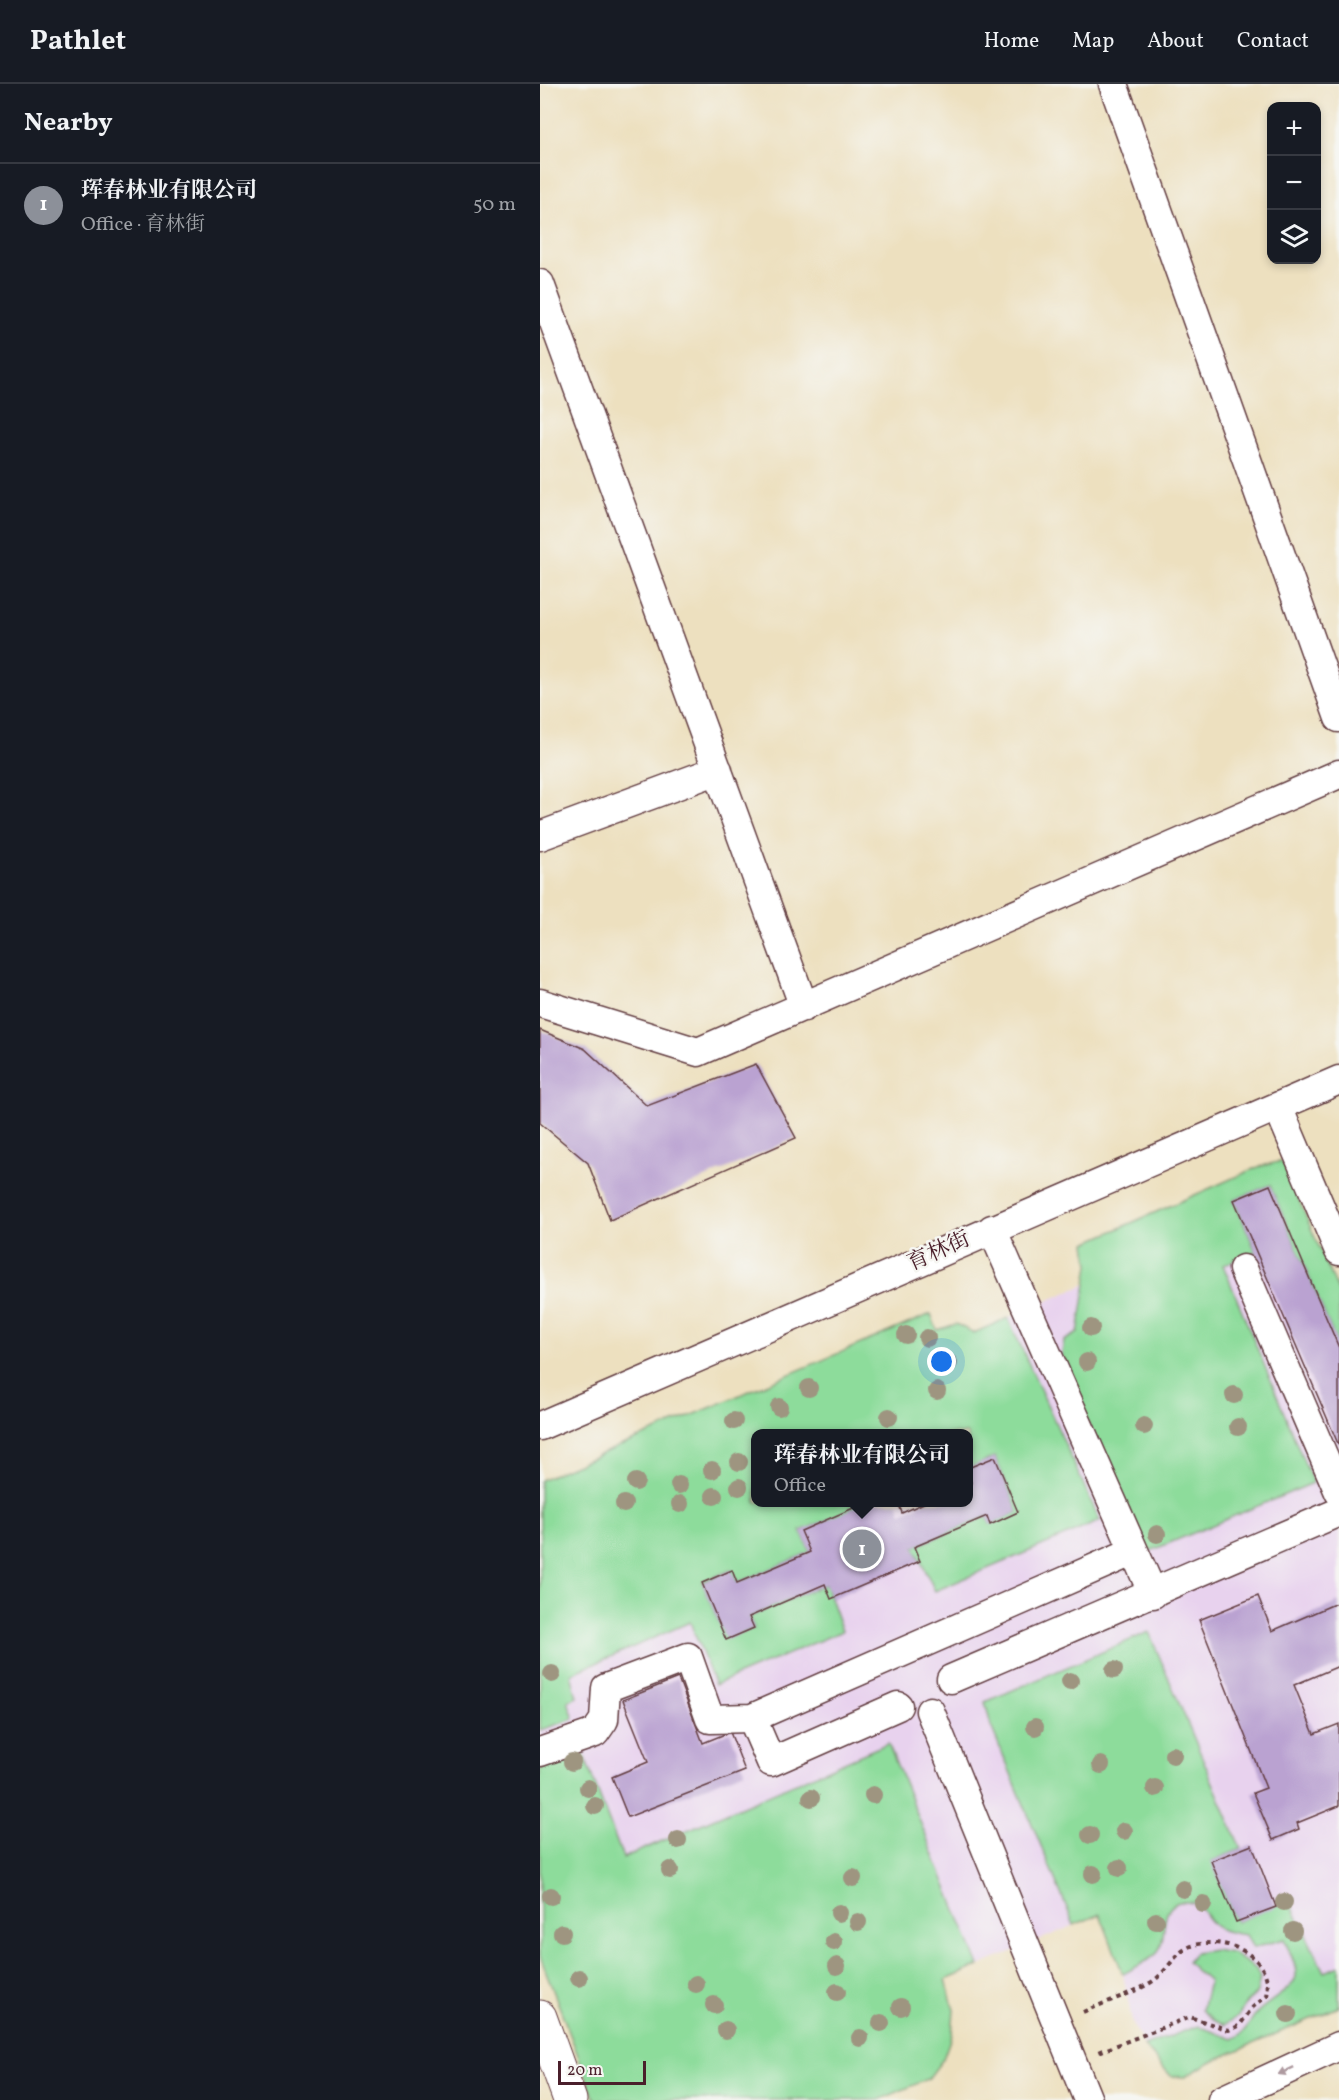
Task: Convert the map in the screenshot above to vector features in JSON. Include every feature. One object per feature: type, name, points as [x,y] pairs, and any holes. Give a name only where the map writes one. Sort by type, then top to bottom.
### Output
[{"type":"main road","points":[[540,2017],[570,2100]]},
{"type":"street","points":[[1113,84],[1339,718]]},
{"type":"street","points":[[540,284],[804,1007]]},
{"type":"street","points":[[540,836],[718,770]]},
{"type":"street","points":[[540,1003],[698,1052],[1339,774]]},
{"type":"street","name":"育林街","points":[[540,1426],[1339,1080]]},
{"type":"street","points":[[1278,1107],[1339,1251]]},
{"type":"street","points":[[992,1229],[1153,1594]]},
{"type":"street","points":[[1243,1269],[1339,1492]]},
{"type":"street","points":[[951,1679],[1339,1512]]},
{"type":"street","points":[[540,1752],[595,1733],[604,1720],[606,1688],[688,1657],[710,1719],[752,1718],[1134,1551]]},
{"type":"street","points":[[926,1649],[935,1653],[948,1669],[951,1679],[946,1698],[930,1711],[908,1712],[891,1699],[886,1677],[889,1667],[905,1651],[926,1649]]},
{"type":"street","points":[[752,1718],[771,1762],[898,1706]]},
{"type":"street","points":[[930,1711],[1088,2100]]},
{"type":"street","points":[[1222,2100],[1339,2046]]},
{"type":"path","points":[[1057,2023],[1150,1983],[1163,1973],[1180,1951],[1195,1944],[1231,1945],[1251,1955],[1267,1974],[1269,1986],[1267,1996],[1253,2007],[1239,2026],[1229,2030],[1190,2017],[1073,2062]]},
{"type":"shaded area","points":[[1282,1161],[1339,1293],[1339,2007],[1210,2062],[1185,2077],[1171,2076],[1144,2046],[1132,2021],[1123,1974],[1100,1914],[946,1980],[954,2010],[952,2034],[943,2059],[928,2079],[879,2100],[595,2100],[540,1956],[540,1480],[931,1314],[937,1330],[956,1324],[974,1333],[1086,1284],[1089,1265],[1086,1243],[1258,1167]]},
{"type":"green space","points":[[1282,1161],[1339,1293],[1339,1348],[1270,1185],[1234,1200],[1256,1252],[1223,1265],[1313,1483],[1148,1552],[1060,1364],[1064,1341],[1078,1333],[1089,1265],[1086,1243],[1258,1167]]},
{"type":"green space","points":[[931,1314],[937,1330],[956,1324],[974,1333],[1008,1318],[1100,1521],[935,1591],[914,1547],[987,1516],[990,1524],[1018,1512],[995,1457],[973,1466],[973,1429],[751,1429],[751,1507],[858,1507],[801,1531],[810,1552],[737,1583],[731,1570],[702,1582],[726,1639],[754,1628],[749,1617],[825,1584],[842,1631],[715,1685],[690,1622],[571,1674],[577,1697],[568,1701],[574,1719],[540,1730],[540,1480]]},
{"type":"green space","points":[[1149,1632],[1241,1849],[1212,1861],[1236,1922],[1289,1900],[1324,1972],[1339,1966],[1339,2007],[1210,2062],[1185,2077],[1171,2076],[1144,2046],[1198,2026],[1233,2039],[1242,2034],[1259,2010],[1285,1991],[1294,1981],[1295,1967],[1284,1939],[1253,1948],[1246,1935],[1228,1932],[1212,1924],[1198,1904],[1179,1902],[1168,1911],[1158,1952],[1123,1974],[1100,1914],[1074,1925],[991,1726],[985,1702]]},
{"type":"green space","points":[[888,1743],[979,1966],[946,1980],[954,2010],[952,2034],[943,2059],[928,2079],[879,2100],[595,2100],[540,1956],[540,1769],[583,1753],[623,1858]]},
{"type":"green space","points":[[1214,1950],[1232,1953],[1256,1969],[1260,1978],[1257,1993],[1247,2002],[1239,2015],[1225,2025],[1215,2021],[1202,2010],[1209,1982],[1187,1962],[1195,1953]]},
{"type":"building","points":[[540,1030],[585,1049],[647,1106],[756,1064],[796,1138],[610,1220],[588,1163],[540,1123]]},
{"type":"building","points":[[1270,1185],[1339,1348],[1339,1446],[1234,1200]]},
{"type":"building","points":[[995,1457],[1018,1512],[990,1525],[987,1516],[914,1547],[920,1561],[831,1599],[825,1584],[749,1617],[754,1628],[726,1640],[702,1583],[732,1570],[737,1583],[810,1552],[801,1531],[856,1507],[900,1507],[902,1513],[915,1507],[973,1507],[973,1466]]},
{"type":"building","points":[[1258,1596],[1272,1631],[1339,1602],[1339,1666],[1294,1685],[1314,1734],[1339,1724],[1339,1806],[1297,1823],[1299,1829],[1273,1840],[1253,1793],[1266,1788],[1199,1620]]},
{"type":"building","points":[[678,1678],[703,1743],[730,1732],[745,1771],[628,1817],[612,1777],[648,1762],[623,1700]]},
{"type":"building","points":[[1252,1845],[1276,1907],[1236,1922],[1211,1861]]},
{"type":"place","name":"珲春林业有限公司","points":[[862,1549]]}]
